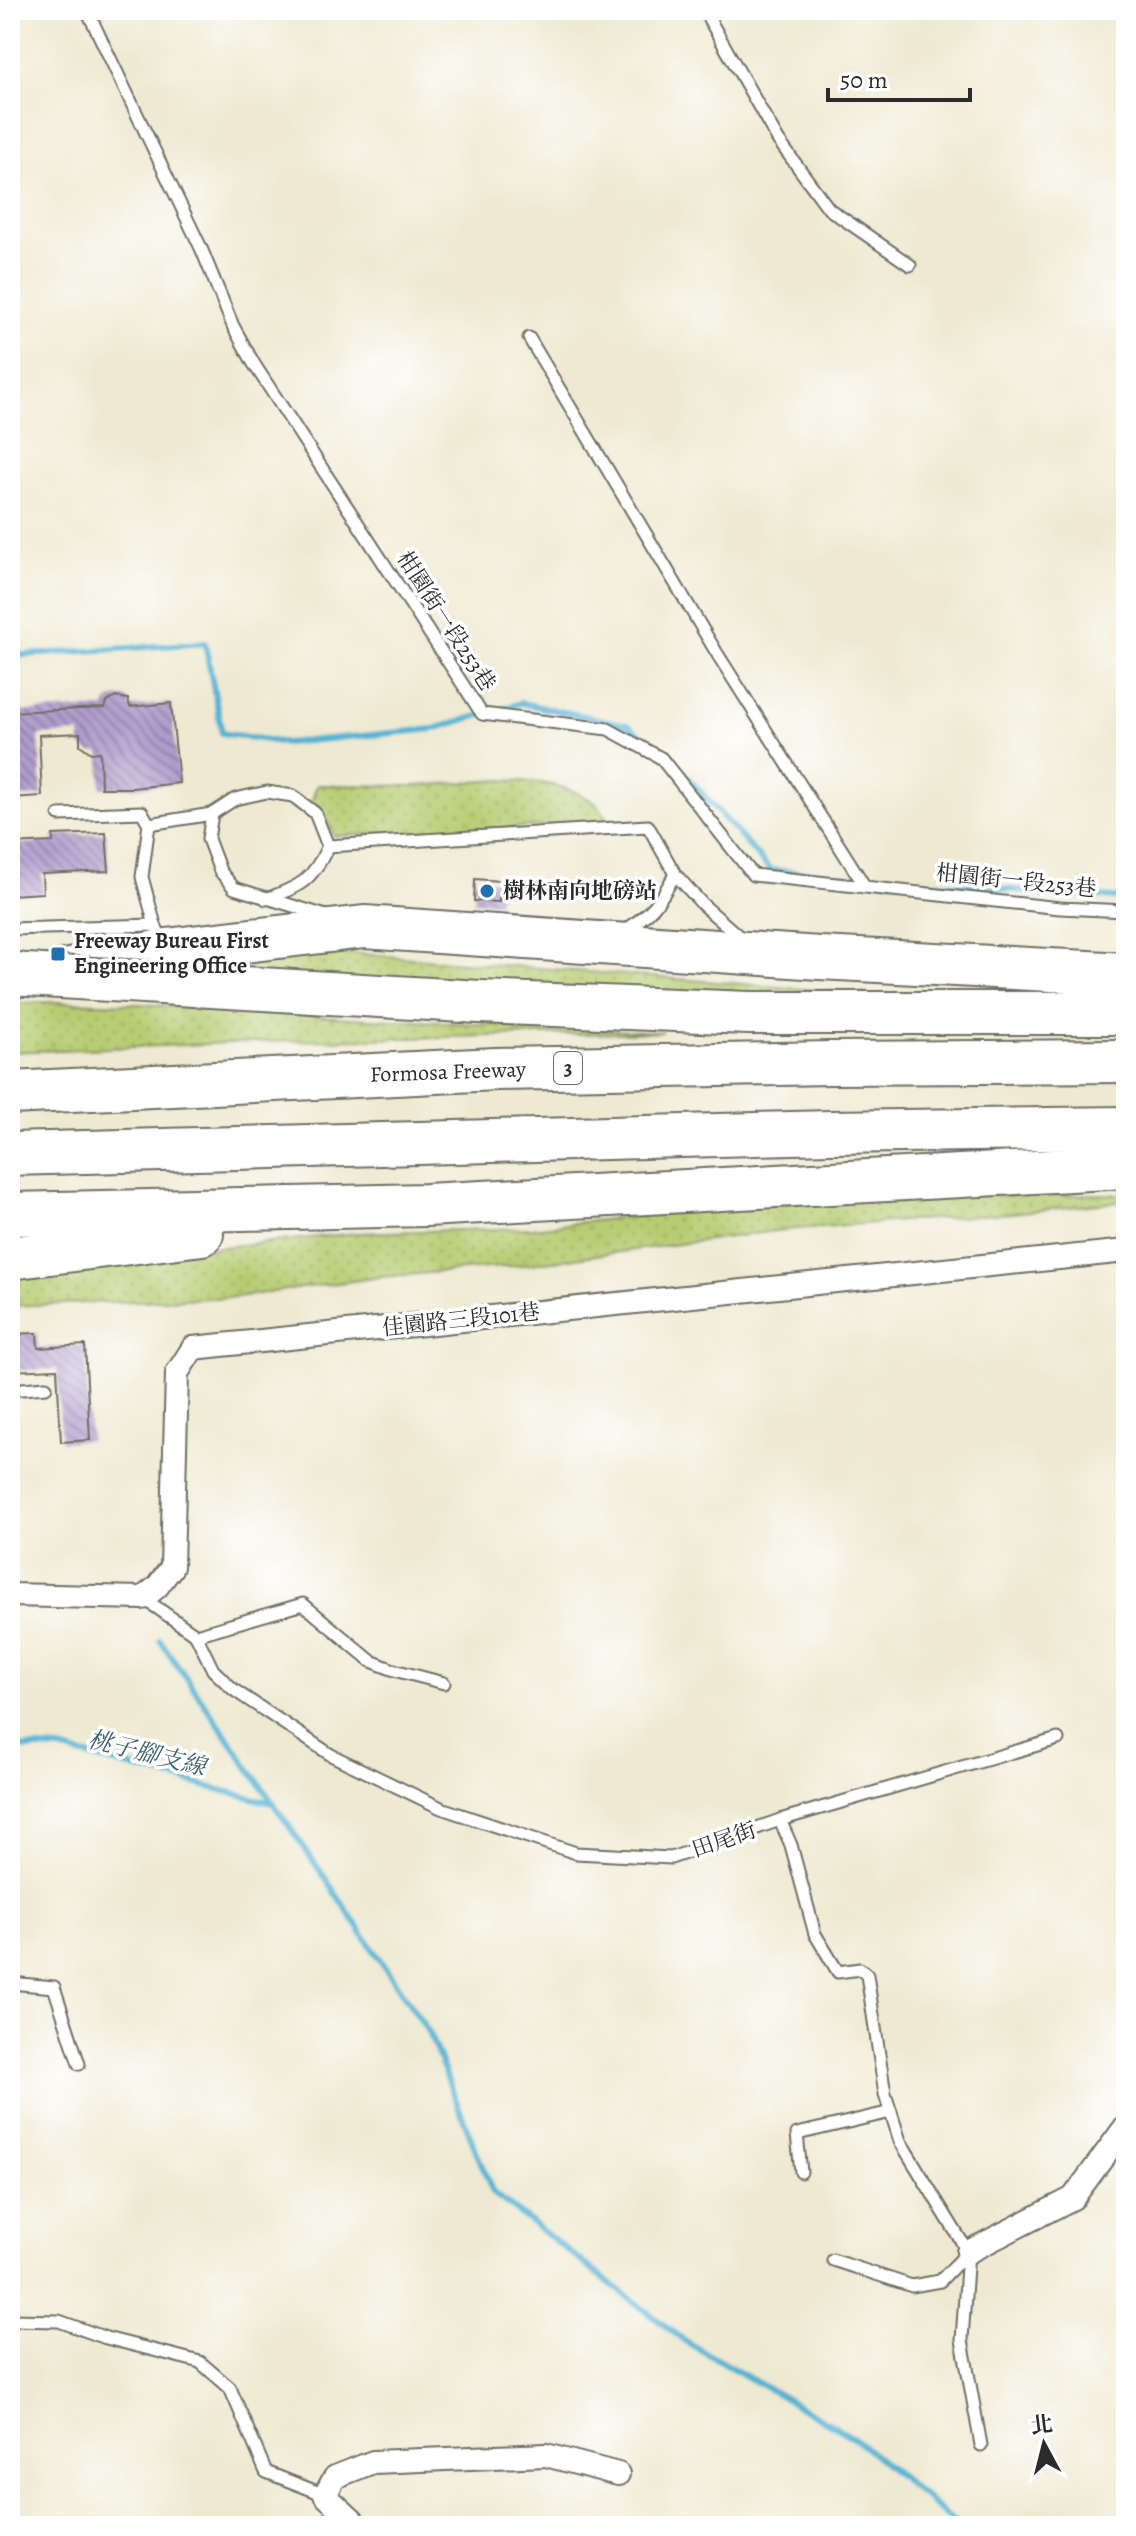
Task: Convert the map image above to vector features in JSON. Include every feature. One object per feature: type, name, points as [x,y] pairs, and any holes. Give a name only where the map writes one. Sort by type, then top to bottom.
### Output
[{"type":"highway","points":[[10,981],[161,938],[364,927],[1126,974]]},
{"type":"highway","points":[[10,974],[480,1002],[749,1013],[1126,1013]]},
{"type":"highway","name":"Formosa Freeway","points":[[10,1093],[496,1069],[1126,1061]]},
{"type":"highway","points":[[10,1154],[831,1132],[1126,1128]]},
{"type":"highway","points":[[10,1214],[426,1205],[1126,1167]]},
{"type":"highway","points":[[10,1258],[426,1205]]},
{"type":"street","name":"佳園路三段101巷","points":[[143,1598],[157,1587],[172,1567],[177,1373],[193,1348],[1126,1251]]},
{"type":"street","points":[[10,1595],[143,1598]]},
{"type":"street","points":[[968,2252],[1073,2198],[1126,2126]]},
{"type":"street","points":[[355,2526],[325,2495],[335,2477],[373,2462],[546,2455],[618,2474]]},
{"type":"lane","name":"柑園街一段253巷","points":[[87,10],[201,248],[233,326],[254,364],[482,714],[608,729],[661,758],[753,875],[1060,908],[1126,911]]},
{"type":"lane","points":[[704,10],[778,140],[829,209],[910,265]]},
{"type":"lane","points":[[529,338],[718,655],[864,885]]},
{"type":"lane","points":[[149,824],[212,814],[235,799],[267,792],[293,796],[315,813],[328,846],[318,867],[298,887],[266,899]]},
{"type":"lane","points":[[10,929],[161,938],[142,877],[149,824],[142,812],[59,815]]},
{"type":"lane","points":[[212,814],[208,839],[220,871],[234,888],[364,927]]},
{"type":"lane","points":[[328,846],[648,826],[675,874],[703,905],[759,953]]},
{"type":"lane","points":[[608,942],[648,915],[675,874]]},
{"type":"lane","points":[[10,1390],[46,1387]]},
{"type":"lane","name":"田尾街","points":[[143,1598],[196,1635],[213,1670],[234,1690],[331,1755],[441,1808],[576,1853],[671,1858],[780,1820],[791,1845],[815,1934],[838,1972],[860,1969],[867,1975],[885,2094],[900,2141],[968,2252]]},
{"type":"lane","points":[[196,1635],[303,1604],[371,1661],[444,1683]]},
{"type":"lane","points":[[780,1820],[1058,1739]]},
{"type":"lane","points":[[10,1983],[54,1987],[79,2064]]},
{"type":"lane","points":[[801,2172],[797,2134],[891,2112]]},
{"type":"lane","points":[[833,2260],[912,2286],[940,2281],[968,2252]]},
{"type":"lane","points":[[968,2252],[962,2340],[981,2445]]},
{"type":"lane","points":[[10,2320],[59,2321],[106,2338],[200,2362],[230,2388],[266,2472],[325,2495]]},
{"type":"green space","points":[[502,780],[551,785],[574,791],[595,803],[611,823],[334,836],[324,813],[311,803],[317,785],[414,786]]},
{"type":"green space","points":[[275,949],[867,994],[719,1002],[148,969]]},
{"type":"green space","points":[[59,1002],[663,1032],[285,1041],[10,1052],[10,1003]]},
{"type":"green space","points":[[1126,1194],[1126,1201],[782,1230],[523,1265],[381,1277],[236,1297],[10,1306],[10,1278],[109,1259],[356,1233],[532,1228],[680,1211],[871,1196]]},
{"type":"building","points":[[116,697],[128,699],[130,707],[171,703],[179,783],[101,788],[100,752],[91,753],[80,745],[80,733],[39,735],[42,796],[10,798],[10,712],[105,708],[107,702]]},
{"type":"building","points":[[106,833],[109,871],[42,874],[43,893],[10,895],[10,844],[53,842],[53,835]]},
{"type":"building","name":"樹林南向地磅站","points":[[475,879],[500,881],[499,902],[474,901]]},
{"type":"building","points":[[37,1333],[38,1348],[85,1345],[90,1440],[61,1442],[57,1369],[10,1371],[10,1334]]},
{"type":"waterway","points":[[10,656],[205,643],[222,733],[286,743],[434,729],[521,703],[627,725],[670,757],[770,870],[1126,899]]},
{"type":"waterway","points":[[160,1640],[429,2033],[493,2193],[685,2341],[854,2438],[959,2526]]},
{"type":"waterway","name":"桃子腳支線","points":[[10,1747],[60,1749],[272,1803]]},
{"type":"place","name":"樹林南向地磅站","points":[[487,891]]},
{"type":"place","name":"Freeway Bureau First Engineering Office","points":[[58,954]]}]
